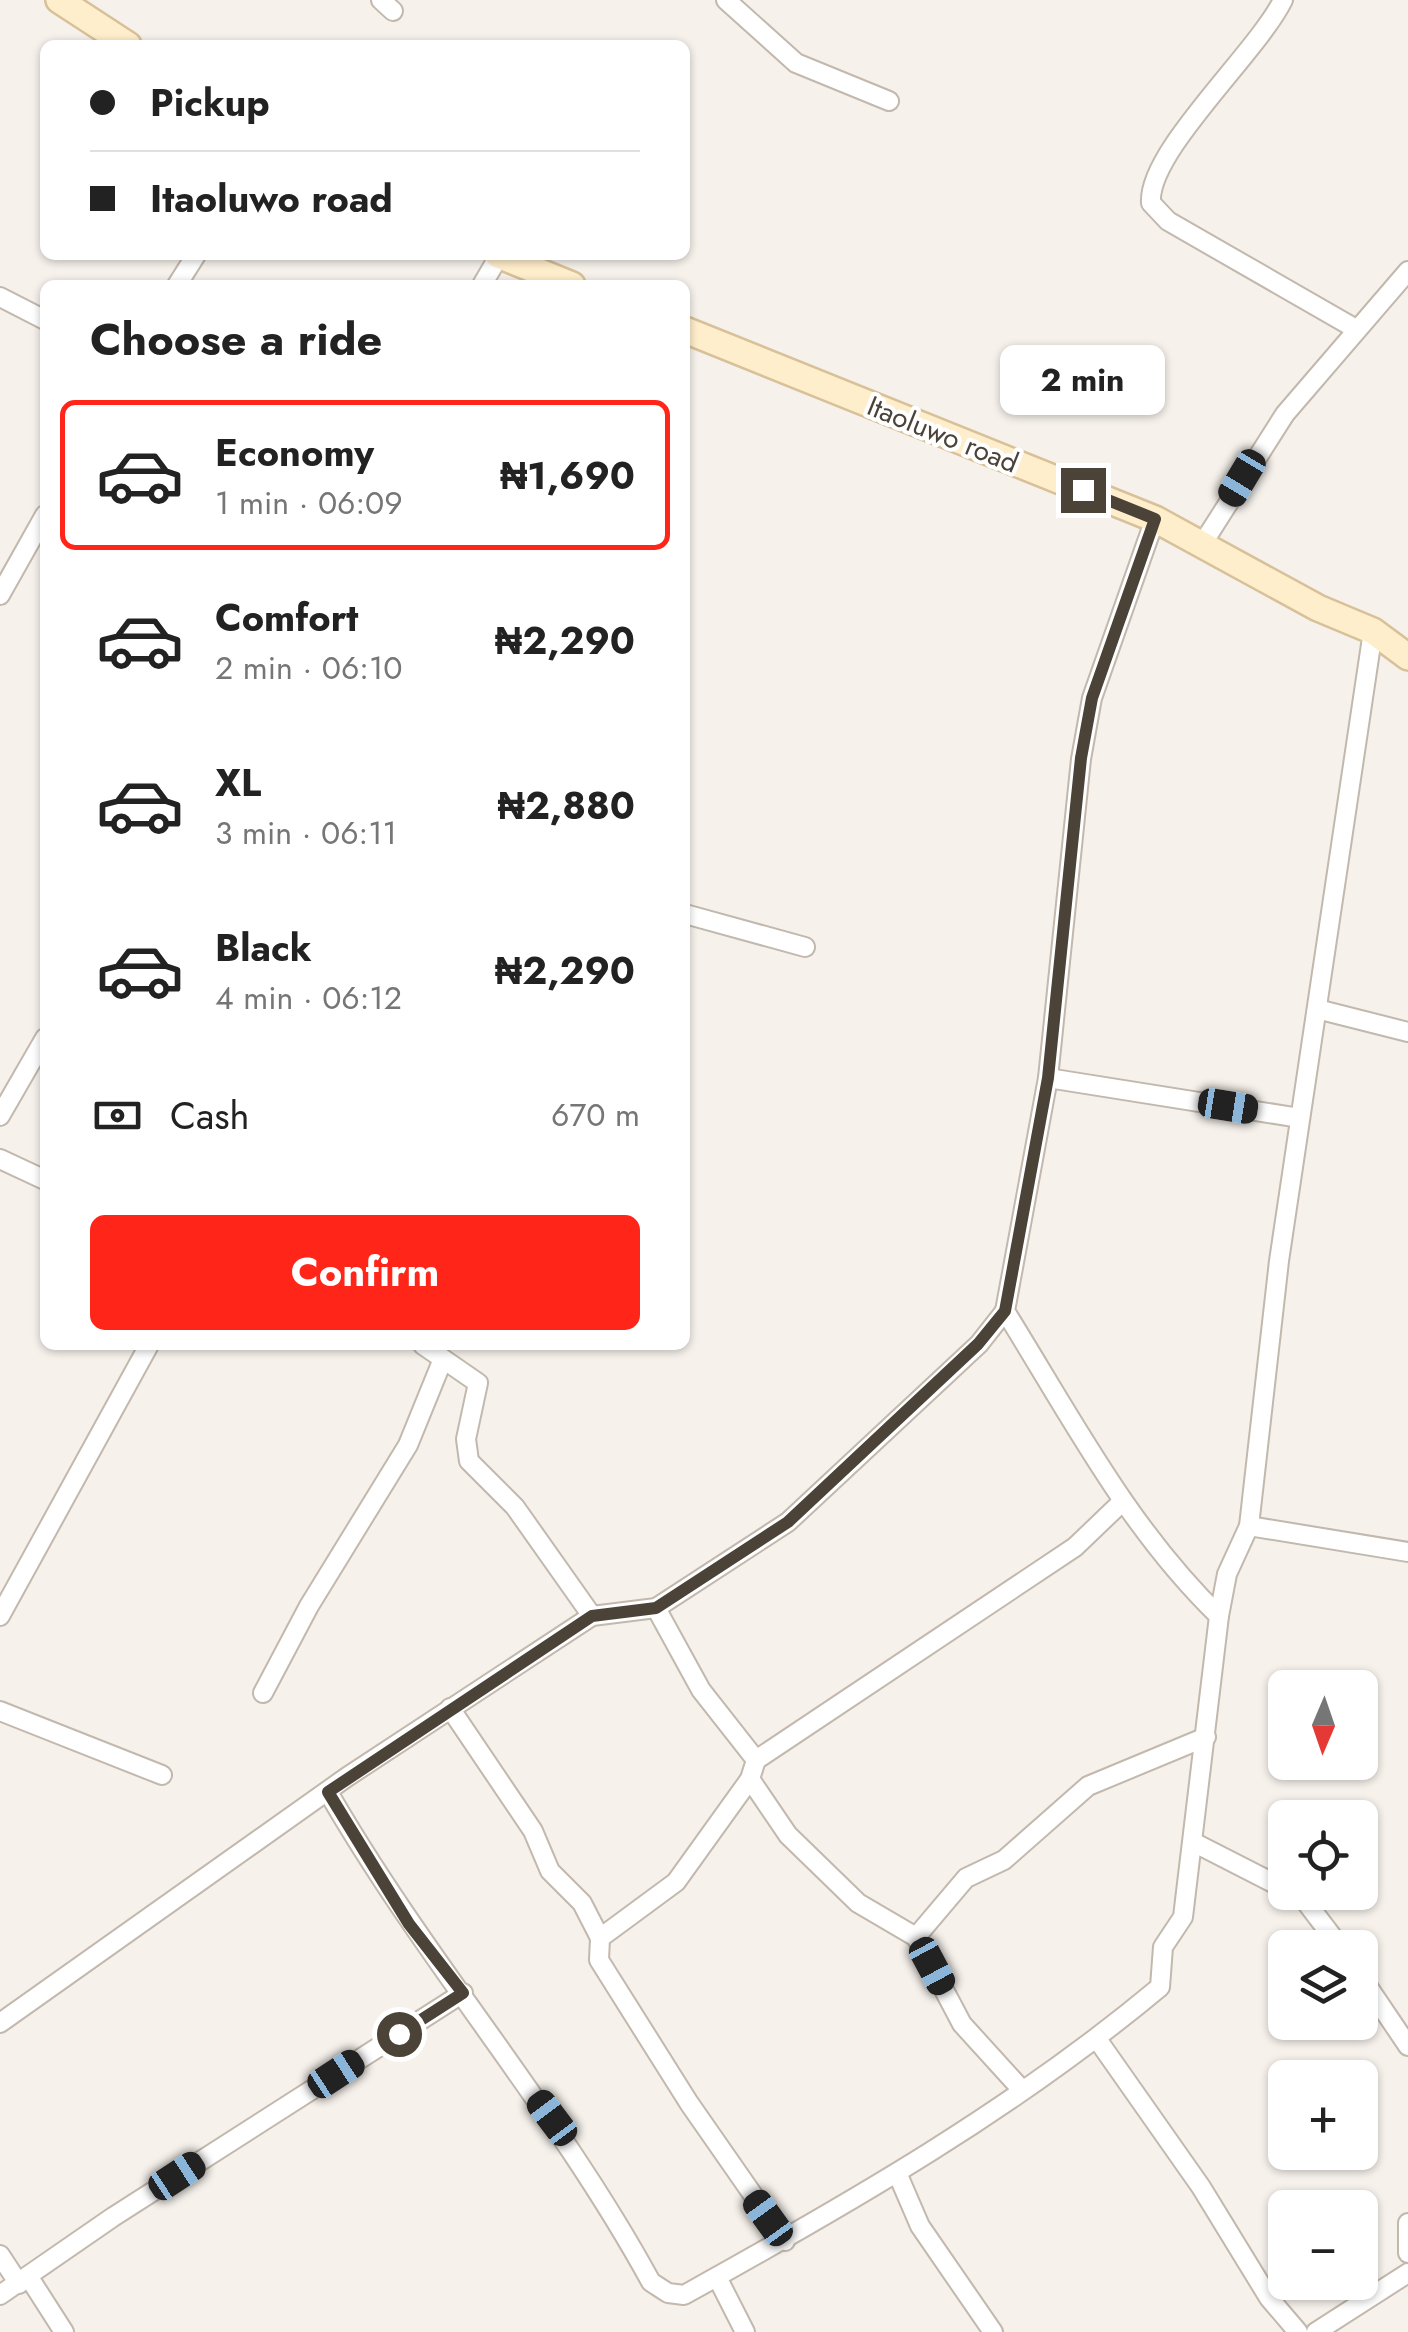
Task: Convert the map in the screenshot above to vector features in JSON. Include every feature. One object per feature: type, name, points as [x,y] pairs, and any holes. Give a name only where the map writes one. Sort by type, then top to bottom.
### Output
[{"type":"street","points":[[59,0],[120,40]]},
{"type":"street","points":[[726,0],[796,63],[888,102]]},
{"type":"street","points":[[1283,0],[1257,42],[1165,159],[1150,190],[1151,204],[1168,221],[1356,329]]},
{"type":"street","points":[[510,260],[560,280]]},
{"type":"street","points":[[1203,543],[1285,414],[1408,271]]},
{"type":"street","points":[[0,297],[40,317]]},
{"type":"street","name":"Itaoluwo road","points":[[690,332],[1155,519],[1318,608],[1373,631],[1408,658]]},
{"type":"street","points":[[0,2023],[450,1708],[592,1616],[656,1608],[788,1522],[978,1344],[1005,1311],[1048,1078],[1081,758],[1092,698],[1155,519]]},
{"type":"street","points":[[1,591],[40,523]]},
{"type":"street","points":[[328,1792],[409,1924],[552,2118],[651,2282],[668,2293],[684,2295],[898,2175],[1098,2039],[1160,1986],[1163,1948],[1183,1917],[1218,1616],[1227,1574],[1249,1526],[1300,1118],[1373,631]]},
{"type":"street","points":[[690,915],[805,946]]},
{"type":"street","points":[[1317,1009],[1408,1032]]},
{"type":"street","points":[[0,1116],[40,1047]]},
{"type":"street","points":[[1048,1078],[1300,1118]]},
{"type":"street","points":[[0,1159],[40,1178]]},
{"type":"street","points":[[1005,1311],[1123,1501],[1174,1572],[1218,1616]]},
{"type":"street","points":[[0,1616],[146,1350]]},
{"type":"street","points":[[430,1350],[478,1383],[466,1438],[469,1460],[515,1507],[592,1616]]},
{"type":"street","points":[[264,1693],[309,1606],[408,1444],[443,1359]]},
{"type":"street","points":[[600,1938],[676,1882],[750,1779],[756,1760],[1076,1546],[1123,1501]]},
{"type":"street","points":[[1249,1526],[1408,1552]]},
{"type":"street","points":[[656,1608],[702,1690],[756,1760]]},
{"type":"street","points":[[450,1708],[533,1831],[550,1871],[582,1903],[600,1938],[600,1960],[638,2023],[785,2241]]},
{"type":"street","points":[[0,1711],[162,1776]]},
{"type":"street","points":[[916,1937],[966,1878],[1004,1860],[1088,1786],[1206,1736]]},
{"type":"street","points":[[750,1779],[788,1835],[858,1903],[916,1937],[962,2024],[1022,2090]]},
{"type":"street","points":[[1193,1842],[1268,1880]]},
{"type":"street","points":[[1312,1910],[1327,1930]]},
{"type":"street","points":[[0,2295],[113,2217],[463,1993]]},
{"type":"street","points":[[1378,2002],[1408,2046]]},
{"type":"street","points":[[1098,2039],[1201,2186],[1269,2298],[1298,2332]]},
{"type":"street","points":[[898,2175],[920,2226],[993,2332]]},
{"type":"street","points":[[1408,2223],[1408,2253]]},
{"type":"street","points":[[0,2255],[64,2332]]},
{"type":"street","points":[[1316,2332],[1408,2273]]},
{"type":"street","points":[[718,2277],[745,2332]]},
{"type":"route","points":[[399,2034],[463,1993],[409,1924],[328,1792],[592,1616],[656,1608],[788,1522],[978,1344],[1005,1311],[1048,1078],[1079,807],[1081,758],[1092,698],[1155,519],[1083,490]]}]
